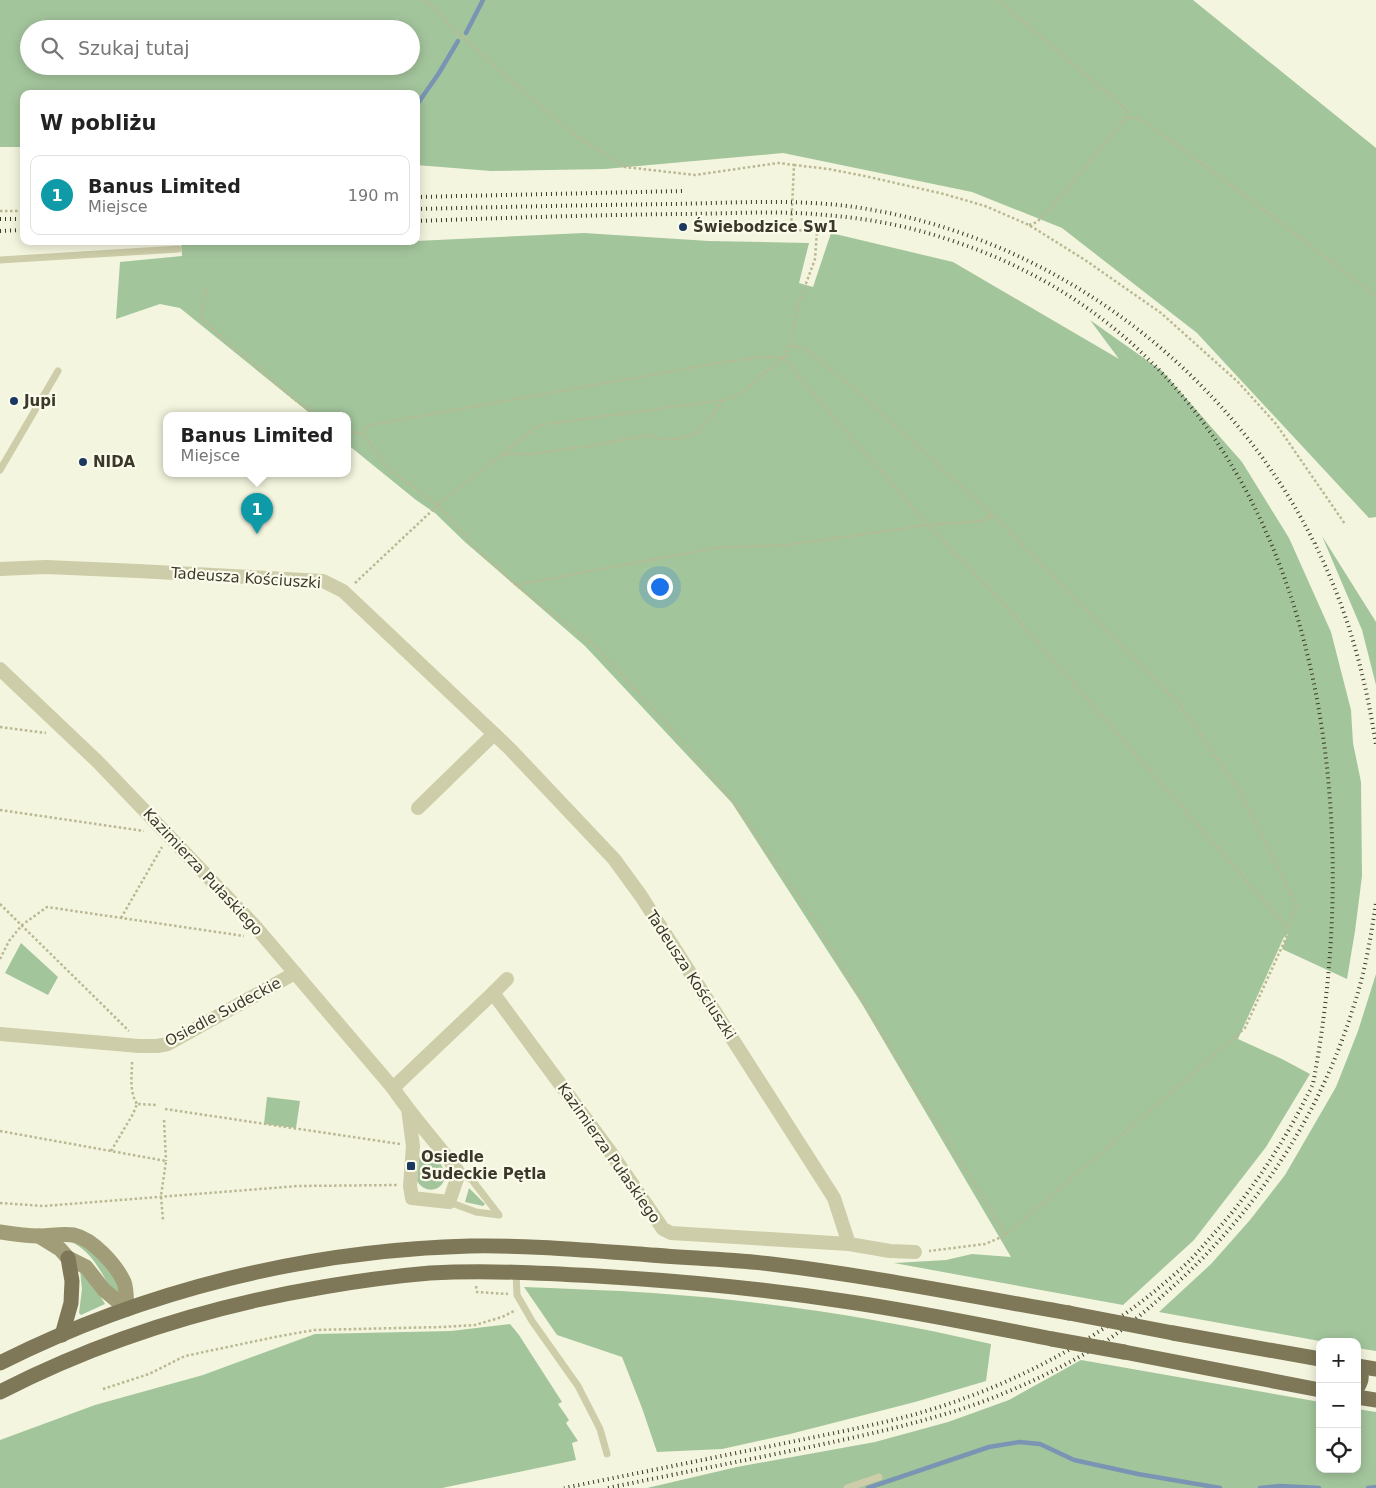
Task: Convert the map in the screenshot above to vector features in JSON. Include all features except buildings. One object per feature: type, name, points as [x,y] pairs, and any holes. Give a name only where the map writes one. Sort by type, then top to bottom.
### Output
[{"type":"main road","points":[[0,1364],[62,1335],[127,1309],[213,1283],[317,1261],[400,1250],[480,1246],[575,1249],[768,1264],[882,1280],[1316,1358]]},
{"type":"main road","points":[[62,1335],[71,1303],[72,1281],[68,1258]]},
{"type":"main road","points":[[0,1392],[70,1360],[138,1334],[194,1316],[238,1305],[282,1295],[398,1276],[432,1273],[516,1272],[668,1280],[852,1302],[1316,1389]]},
{"type":"main road","points":[[127,1309],[138,1334]]},
{"type":"main road","points":[[1361,1367],[1376,1369]]},
{"type":"main road","points":[[1361,1398],[1376,1400]]},
{"type":"street","name":"Tadeusza Kościuszki","points":[[0,569],[74,568],[314,581],[323,582],[343,591],[510,749],[614,859],[641,896],[834,1198],[849,1244]]},
{"type":"street","name":"Kazimierza Pułaskiego","points":[[0,669],[70,735],[254,924],[393,1088],[459,1173]]},
{"type":"street","points":[[418,808],[494,734]]},
{"type":"street","name":"Osiedle Sudeckie","points":[[0,1034],[139,1046],[168,1044],[294,973]]},
{"type":"street","points":[[393,1088],[507,979]]},
{"type":"street","name":"Kazimierza Pułaskiego","points":[[493,993],[611,1153],[663,1229],[671,1233],[849,1244],[890,1252],[915,1252]]},
{"type":"street","name":"Kazimierza Pułaskiego","points":[[408,1109],[413,1146],[410,1186],[412,1198],[449,1202]]},
{"type":"street","points":[[449,1202],[459,1173]]},
{"type":"street","points":[[0,1232],[39,1236],[66,1234],[86,1239],[110,1261],[124,1283],[127,1309]]},
{"type":"street","points":[[39,1236],[60,1249],[68,1258],[86,1267],[104,1290],[127,1309]]},
{"type":"lane","points":[[0,260],[178,249]]},
{"type":"lane","points":[[0,470],[58,371]]},
{"type":"lane","points":[[449,1202],[476,1212],[499,1215],[472,1180],[459,1173]]},
{"type":"lane","points":[[516,1272],[517,1295],[532,1321],[578,1386],[600,1429],[607,1454]]},
{"type":"lane","points":[[847,1488],[878,1477]]},
{"type":"path","points":[[426,0],[455,30],[514,84],[575,135],[624,167],[695,175],[771,164],[794,164],[829,169],[944,194],[985,206],[1029,225],[1085,260],[1161,313],[1238,382],[1276,424],[1345,524]]},
{"type":"path","points":[[998,0],[1127,110],[1126,118],[1052,208],[1037,222],[1029,225]]},
{"type":"path","points":[[1126,118],[1136,118],[1147,123],[1376,296]]},
{"type":"path","points":[[343,591],[438,505],[539,425],[723,400],[738,396],[784,357],[792,346],[797,308],[815,259],[817,231],[791,230],[794,164]]},
{"type":"path","points":[[0,211],[20,211]]},
{"type":"path","points":[[207,289],[200,318],[294,399],[312,412]]},
{"type":"path","points":[[792,346],[807,350],[856,390],[994,515],[1180,705],[1239,790],[1297,905],[1287,927],[1286,938],[1245,1028],[1006,1235],[985,1244],[915,1252]]},
{"type":"path","points":[[362,433],[370,425],[702,366],[759,357],[784,357]]},
{"type":"path","points":[[784,357],[810,390],[928,524],[1003,603],[1287,927]]},
{"type":"path","points":[[502,454],[530,454],[582,448],[648,435],[662,439],[679,439],[696,433],[712,416],[723,400]]},
{"type":"path","points":[[351,432],[362,433],[392,472],[438,505],[473,545],[516,585],[595,646],[658,714],[734,802],[814,919],[1006,1235]]},
{"type":"path","points":[[516,585],[714,548],[786,545],[928,524],[981,521],[994,515]]},
{"type":"path","points":[[0,727],[70,735]]},
{"type":"path","points":[[0,810],[168,834],[120,918]]},
{"type":"path","points":[[0,904],[137,1040],[139,1046]]},
{"type":"path","points":[[0,959],[9,941],[22,925],[46,907],[266,938]]},
{"type":"path","points":[[132,1062],[131,1092],[137,1104]]},
{"type":"path","points":[[137,1104],[158,1105]]},
{"type":"path","points":[[111,1151],[137,1104]]},
{"type":"path","points":[[165,1109],[404,1145]]},
{"type":"path","points":[[163,1220],[161,1196],[166,1161],[164,1120]]},
{"type":"path","points":[[0,1131],[166,1161]]},
{"type":"path","points":[[0,1203],[44,1206],[298,1186],[400,1185]]},
{"type":"path","points":[[476,1280],[477,1292],[517,1295]]},
{"type":"path","points":[[103,1388],[149,1374],[185,1356],[274,1337],[314,1330],[475,1325],[502,1317],[524,1306]]},
{"type":"green space","points":[[0,0],[1193,0],[1376,148],[1376,517],[1369,518],[1197,333],[1062,228],[972,192],[783,153],[605,169],[491,171],[420,165],[420,90],[20,90],[20,147],[0,147]]},
{"type":"green space","points":[[584,233],[709,241],[809,243],[799,283],[813,287],[831,233],[953,262],[1119,359],[1090,320],[1162,371],[1242,462],[1289,538],[1331,632],[1351,710],[1353,743],[1361,782],[1362,876],[1355,931],[1347,979],[1282,949],[1288,934],[1284,937],[1238,1039],[1310,1074],[1266,1147],[1194,1240],[1123,1305],[894,1263],[946,1260],[972,1254],[1011,1257],[862,1004],[732,803],[585,646],[465,542],[435,513],[351,447],[351,412],[308,412],[180,308],[160,304],[116,319],[120,262],[182,256],[181,245],[420,245],[420,241]]},
{"type":"green space","points":[[1322,536],[1376,622],[1376,685],[1362,630]]},
{"type":"green space","points":[[21,943],[58,977],[48,995],[5,973]]},
{"type":"green space","points":[[1376,974],[1376,1351],[1361,1349],[1361,1338],[1316,1338],[1316,1340],[1159,1312],[1211,1264],[1250,1220],[1285,1175],[1336,1087],[1358,1031]]},
{"type":"green space","points":[[267,1097],[300,1101],[296,1128],[264,1124]]},
{"type":"green space","points":[[422,1154],[427,1154],[439,1162],[445,1177],[439,1187],[428,1189],[422,1187],[417,1181],[419,1158]]},
{"type":"green space","points":[[469,1188],[485,1204],[483,1206],[465,1202]]},
{"type":"green space","points":[[74,1239],[96,1254],[125,1293],[116,1299],[92,1258],[69,1241]]},
{"type":"green space","points":[[80,1270],[91,1280],[105,1304],[81,1315],[79,1313],[82,1289]]},
{"type":"green space","points":[[524,1287],[696,1296],[824,1312],[908,1326],[991,1344],[986,1381],[915,1402],[790,1434],[722,1449],[657,1452],[622,1357],[557,1335]]},
{"type":"green space","points":[[510,1324],[562,1402],[558,1404],[569,1420],[566,1423],[578,1441],[572,1443],[576,1460],[442,1488],[0,1488],[0,1440],[95,1405],[203,1375],[315,1334],[451,1331]]},
{"type":"green space","points":[[1081,1360],[1316,1401],[1316,1473],[1361,1473],[1361,1410],[1376,1412],[1376,1488],[647,1488],[737,1467],[875,1442],[948,1422],[1009,1400]]},
{"type":"waterway","points":[[466,33],[483,0]]},
{"type":"waterway","points":[[420,100],[458,41]]},
{"type":"waterway","points":[[868,1488],[989,1447],[1019,1442],[1040,1444],[1074,1460],[1138,1474],[1220,1488]]},
{"type":"waterway","points":[[1260,1488],[1280,1486],[1319,1488]]},
{"type":"waterway","points":[[1368,1488],[1376,1487]]},
{"type":"railway","points":[[420,197],[683,191]]},
{"type":"railway","points":[[420,209],[760,202],[847,206],[927,222],[1004,250],[1077,287],[1144,334],[1204,389],[1258,451],[1302,520],[1337,594],[1361,668],[1376,745]]},
{"type":"railway","points":[[420,221],[751,213],[840,216],[902,226],[947,239],[1066,294],[1161,372],[1233,468],[1285,579],[1317,700],[1332,828],[1330,957],[1313,1084],[1280,1145],[1254,1184],[1192,1259],[1156,1290],[1093,1336],[1059,1355],[989,1389],[953,1402],[916,1414],[862,1427],[564,1488]]},
{"type":"railway","points":[[0,219],[20,219]]},
{"type":"railway","points":[[0,231],[20,230]]},
{"type":"railway","points":[[608,1488],[841,1440],[911,1424],[956,1411],[995,1397],[1042,1376],[1088,1352],[1120,1331],[1169,1290],[1200,1260],[1229,1229],[1281,1161],[1323,1086],[1340,1046],[1361,980],[1376,902]]},
{"type":"place","name":"Świebodzice Sw1","points":[[683,227]]},
{"type":"place","name":"Jupi","points":[[14,401]]},
{"type":"place","name":"NIDA","points":[[83,462]]},
{"type":"place","name":"Banus Limited","points":[[257,534]]},
{"type":"place","name":"Osiedle Sudeckie Pętla","points":[[411,1166]]}]
